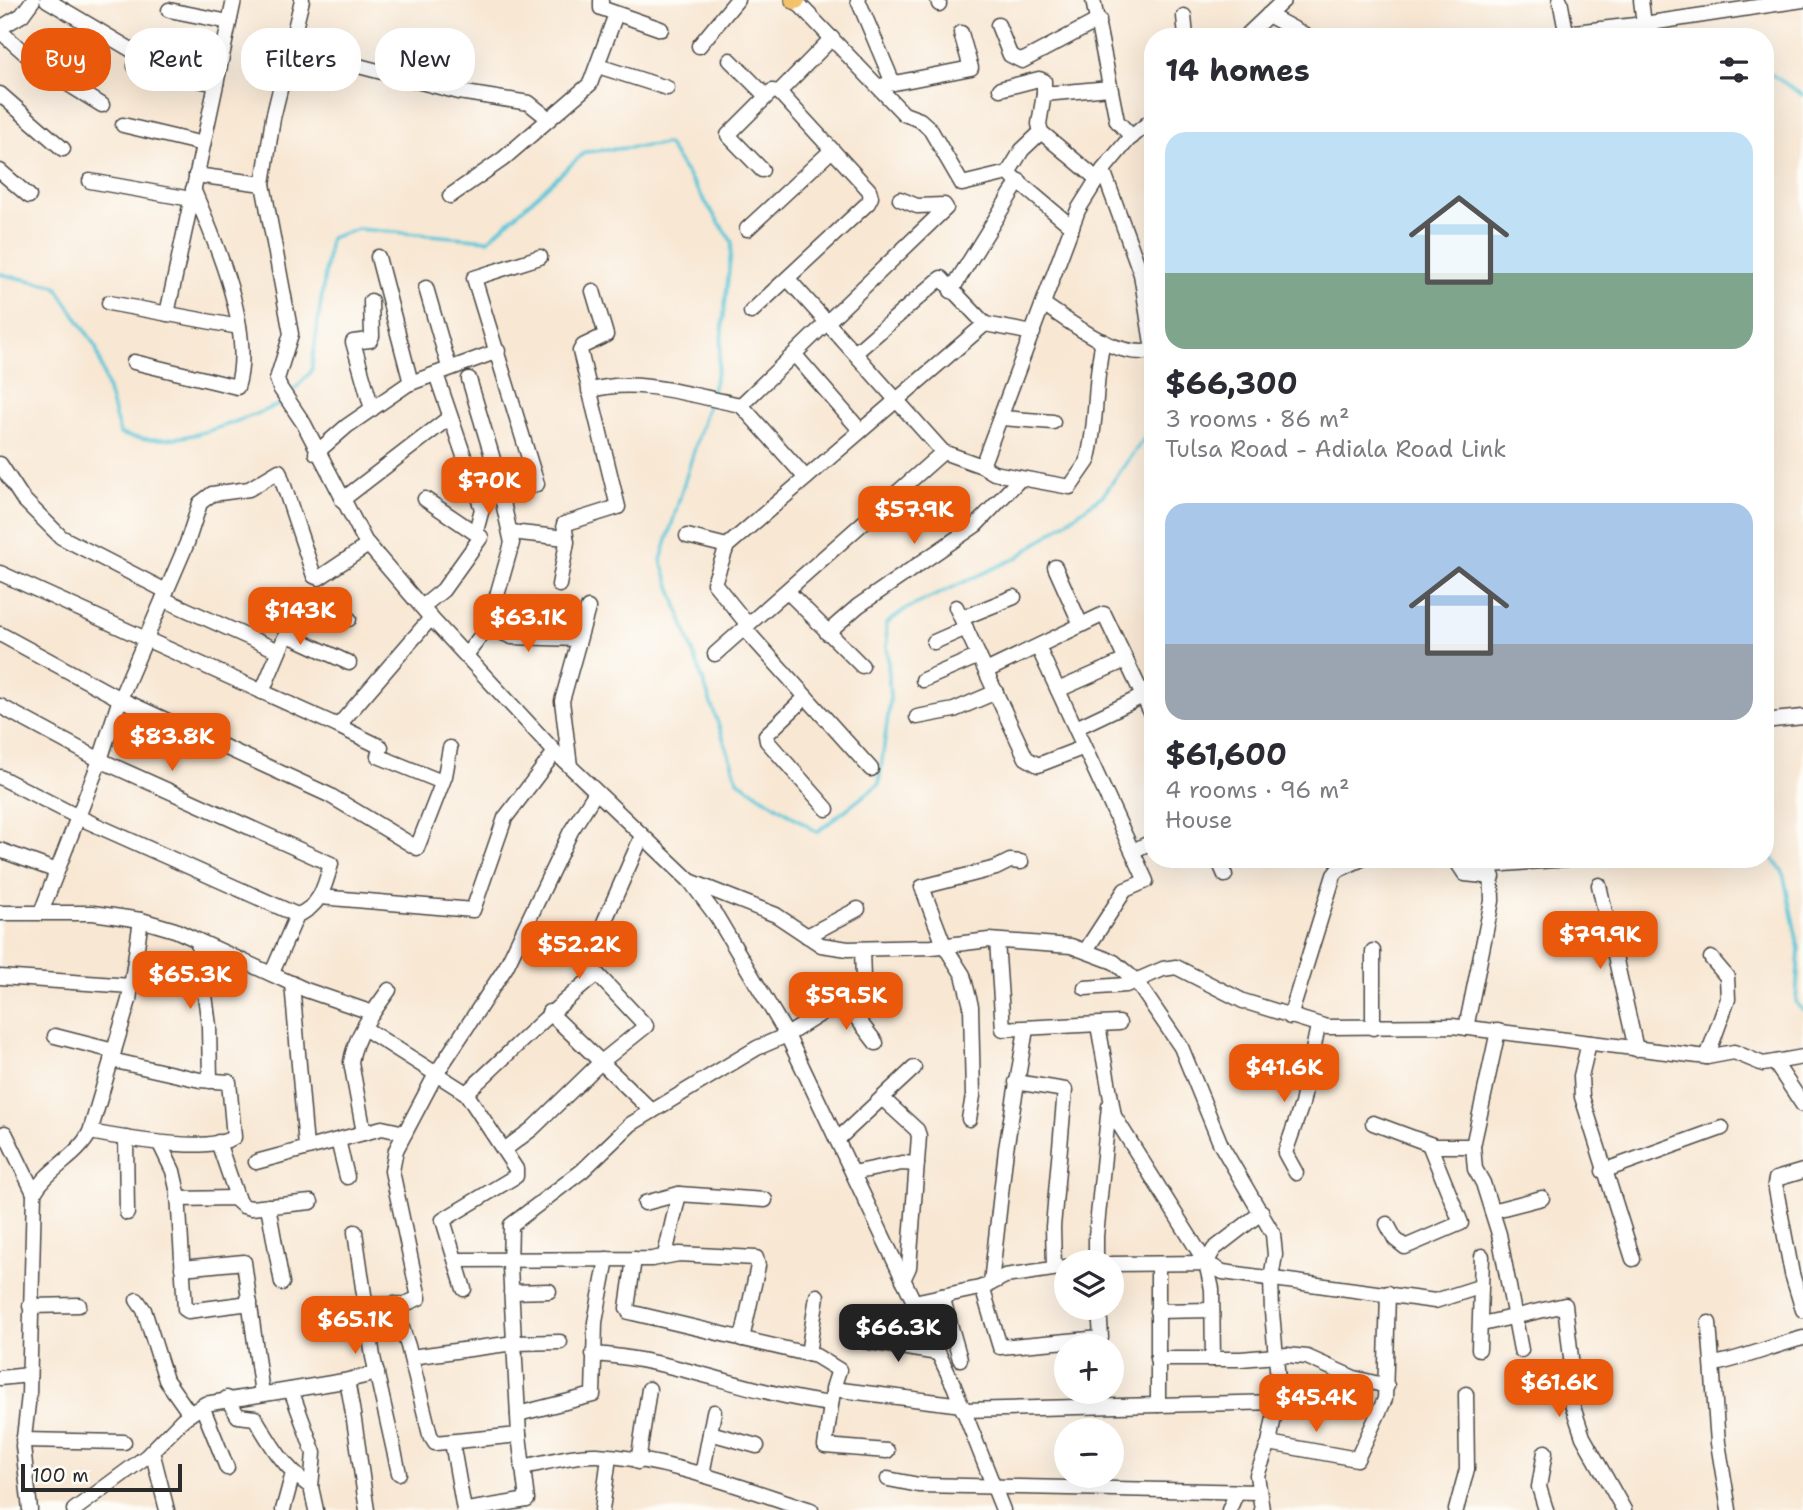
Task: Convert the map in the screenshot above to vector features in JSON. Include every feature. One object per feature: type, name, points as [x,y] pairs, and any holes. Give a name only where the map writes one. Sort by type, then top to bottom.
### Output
[{"type":"street","points":[[33,0],[22,15],[0,30],[39,66],[102,105]]},
{"type":"street","points":[[47,0],[125,52]]},
{"type":"street","points":[[227,32],[234,0]]},
{"type":"street","points":[[302,0],[273,118],[263,184],[291,334],[277,379],[280,388],[368,545],[555,752],[690,881],[717,917],[787,1035],[938,1353],[1003,1510]]},
{"type":"street","points":[[601,0],[601,8],[660,29]]},
{"type":"street","points":[[699,46],[737,0]]},
{"type":"street","points":[[795,0],[832,38],[886,85]]},
{"type":"street","points":[[858,0],[886,85],[904,114],[920,120],[930,129],[962,184],[1013,177],[1072,227]]},
{"type":"street","points":[[1093,0],[1099,17],[1117,121],[1132,137]]},
{"type":"street","points":[[1254,28],[1284,0]]},
{"type":"street","points":[[1560,0],[1565,28]]},
{"type":"street","points":[[1641,0],[1644,24]]},
{"type":"street","points":[[1616,28],[1803,0]]},
{"type":"street","points":[[169,10],[229,22]]},
{"type":"street","points":[[450,196],[503,159],[590,84],[616,14]]},
{"type":"street","points":[[1268,15],[1292,28]]},
{"type":"street","points":[[1185,16],[1186,28]]},
{"type":"street","points":[[998,25],[1010,55],[1022,61],[1099,17]]},
{"type":"street","points":[[886,85],[971,68],[961,33]]},
{"type":"street","points":[[762,170],[728,135],[832,38]]},
{"type":"street","points":[[730,60],[773,94],[832,150],[869,190],[871,197],[751,312]]},
{"type":"street","points":[[361,66],[459,92],[529,103],[549,119]]},
{"type":"street","points":[[598,66],[667,88]]},
{"type":"street","points":[[1000,89],[1039,79],[1044,81],[1039,124],[1041,132],[1100,175],[1144,264]]},
{"type":"street","points":[[1044,94],[1110,88]]},
{"type":"street","points":[[167,314],[214,91]]},
{"type":"street","points":[[0,94],[63,149]]},
{"type":"street","points":[[123,125],[203,144]]},
{"type":"street","points":[[982,466],[1072,227],[1100,175],[1144,127]]},
{"type":"street","points":[[951,290],[1013,177],[1022,150],[1041,132]]},
{"type":"street","points":[[747,229],[832,150]]},
{"type":"street","points":[[0,171],[29,196]]},
{"type":"street","points":[[90,181],[194,188],[263,184]]},
{"type":"street","points":[[134,362],[237,387],[240,378],[239,327],[229,284],[194,188]]},
{"type":"street","points":[[738,405],[830,323],[946,208],[944,205],[916,206],[900,198]]},
{"type":"street","points":[[377,257],[411,383]]},
{"type":"street","points":[[502,496],[537,485],[474,278],[540,257]]},
{"type":"street","points":[[855,353],[941,278],[985,324],[1033,333]]},
{"type":"street","points":[[788,279],[943,452],[994,473],[1020,479],[1070,487],[1088,460],[1096,417],[1096,373],[1103,341]]},
{"type":"street","points":[[426,288],[450,417],[482,509],[476,531]]},
{"type":"street","points":[[559,585],[566,523],[618,507],[580,348],[606,335],[593,290]]},
{"type":"street","points":[[371,301],[372,336],[370,340],[354,342],[372,409]]},
{"type":"street","points":[[109,303],[239,327]]},
{"type":"street","points":[[1044,304],[1103,341],[1135,355],[1144,353]]},
{"type":"street","points":[[871,769],[746,626],[714,583],[727,546],[985,324]]},
{"type":"street","points":[[316,453],[372,409],[411,383],[498,351]]},
{"type":"street","points":[[795,355],[860,430]]},
{"type":"street","points":[[466,655],[488,627],[512,543],[502,496],[469,379]]},
{"type":"street","points":[[589,391],[613,384],[636,385],[738,405],[806,478]]},
{"type":"street","points":[[342,500],[450,417]]},
{"type":"street","points":[[1002,418],[1053,422]]},
{"type":"street","points":[[715,654],[943,452]]},
{"type":"street","points":[[0,464],[23,499],[61,537],[164,595],[279,652]]},
{"type":"street","points":[[41,910],[100,760],[120,699],[187,543],[200,503],[212,494],[249,489],[279,471],[314,576],[319,578],[368,545]]},
{"type":"street","points":[[827,633],[858,606],[976,525],[1020,479]]},
{"type":"street","points":[[338,726],[480,541],[480,534],[425,499]]},
{"type":"street","points":[[511,532],[566,538]]},
{"type":"street","points":[[687,536],[727,546]]},
{"type":"street","points":[[1055,567],[1081,625]]},
{"type":"street","points":[[0,573],[338,726],[382,747],[378,755],[442,782]]},
{"type":"street","points":[[787,591],[862,666]]},
{"type":"street","points":[[934,642],[961,618],[1014,597]]},
{"type":"street","points":[[570,766],[562,701],[588,608]]},
{"type":"street","points":[[986,670],[1104,614],[1143,696],[1076,728]]},
{"type":"street","points":[[262,692],[295,616],[349,619]]},
{"type":"street","points":[[961,618],[1026,758],[1038,765],[1082,748]]},
{"type":"street","points":[[488,627],[512,637],[579,639]]},
{"type":"street","points":[[0,634],[120,699],[330,794],[417,848],[442,782],[450,748]]},
{"type":"street","points":[[286,634],[349,663]]},
{"type":"street","points":[[1038,647],[1076,728],[1082,748],[1146,881],[1125,890],[1086,950]]},
{"type":"street","points":[[923,680],[979,656]]},
{"type":"street","points":[[1058,690],[1126,660]]},
{"type":"street","points":[[917,717],[954,710],[996,692]]},
{"type":"street","points":[[806,697],[766,735],[767,741],[827,809]]},
{"type":"street","points":[[0,706],[100,760],[331,864],[320,897],[306,912],[297,915],[78,817],[0,776]]},
{"type":"street","points":[[1774,720],[1803,717]]},
{"type":"street","points":[[320,897],[472,910],[505,818],[555,752]]},
{"type":"street","points":[[367,1305],[413,1302],[419,1298],[392,1171],[396,1150],[436,1074],[506,967],[571,831],[596,792]]},
{"type":"street","points":[[583,959],[602,927],[642,836]]},
{"type":"street","points":[[1133,851],[1144,846]]},
{"type":"street","points":[[0,850],[57,871]]},
{"type":"street","points":[[969,1119],[972,1096],[971,1006],[963,975],[944,945],[922,887],[996,868],[1010,861],[1021,862]]},
{"type":"street","points":[[1290,1017],[1334,875],[1342,868]]},
{"type":"street","points":[[1461,868],[1465,874],[1488,868]]},
{"type":"street","points":[[1466,1028],[1492,901],[1492,868]]},
{"type":"street","points":[[690,881],[776,915],[821,945],[862,949],[996,941],[1086,950],[1114,962],[1136,981],[1181,1047],[1221,1145],[1273,1234],[1275,1255],[1271,1278],[1278,1402],[1269,1443],[1257,1475],[1262,1510]]},
{"type":"street","points":[[1599,886],[1636,1049]]},
{"type":"street","points":[[807,936],[858,909]]},
{"type":"street","points":[[0,913],[41,910],[141,920],[198,940],[292,984],[373,1013]]},
{"type":"street","points":[[272,973],[297,915]]},
{"type":"street","points":[[30,1510],[23,1440],[29,1375],[34,1192],[40,1181],[85,1141],[90,1132],[131,986],[141,920]]},
{"type":"street","points":[[504,1150],[531,1129],[600,1063],[646,1026],[583,959],[557,951],[523,933]]},
{"type":"street","points":[[198,940],[209,1026],[210,1081]]},
{"type":"street","points":[[996,941],[1002,1026],[1005,1030],[1119,1023]]},
{"type":"street","points":[[452,1442],[466,1510],[527,1500],[519,1435],[511,1292],[511,1225],[582,1171],[631,1124],[843,1000],[863,979],[862,949]]},
{"type":"street","points":[[1373,951],[1373,1028]]},
{"type":"street","points":[[1707,1057],[1728,999],[1727,978],[1711,958]]},
{"type":"street","points":[[1085,988],[1126,985],[1163,969],[1176,967],[1243,1001],[1318,1026],[1466,1028],[1707,1057],[1734,1052],[1763,1064],[1803,1057]]},
{"type":"street","points":[[466,1093],[510,1054],[549,1012],[597,974]]},
{"type":"street","points":[[0,976],[131,986]]},
{"type":"street","points":[[292,984],[306,1147]]},
{"type":"street","points":[[364,1133],[351,1062],[364,1028],[389,990]]},
{"type":"street","points":[[843,1000],[876,1043]]},
{"type":"street","points":[[549,1012],[652,1111]]},
{"type":"street","points":[[1096,1250],[1110,1101],[1098,1025]]},
{"type":"street","points":[[1296,1173],[1285,1153],[1286,1146],[1303,1104],[1318,1026]]},
{"type":"street","points":[[364,1028],[466,1093],[516,1169],[516,1175],[443,1220],[464,1289]]},
{"type":"street","points":[[1027,1029],[1026,1047],[1016,1082],[986,1285],[1000,1348],[1101,1338],[1100,1320]]},
{"type":"street","points":[[1499,1031],[1473,1146],[1475,1169],[1483,1183],[1492,1211],[1521,1350]]},
{"type":"street","points":[[55,1037],[210,1081],[229,1083],[234,1137],[197,1145],[191,1142],[160,1144],[90,1132]]},
{"type":"street","points":[[1589,1043],[1581,1076],[1582,1097],[1603,1171],[1633,1259]]},
{"type":"street","points":[[1775,1063],[1803,1105]]},
{"type":"street","points":[[837,1140],[914,1068]]},
{"type":"street","points":[[1016,1082],[1065,1090],[1053,1227],[1057,1250]]},
{"type":"street","points":[[882,1098],[917,1130],[909,1267],[904,1280]]},
{"type":"street","points":[[1110,1101],[1127,1139],[1206,1263],[1212,1310],[1213,1359]]},
{"type":"street","points":[[1373,1123],[1429,1144],[1473,1146]]},
{"type":"street","points":[[256,1162],[382,1128],[405,1133]]},
{"type":"street","points":[[1603,1171],[1722,1128]]},
{"type":"street","points":[[5,1133],[34,1192]]},
{"type":"street","points":[[126,1138],[127,1213]]},
{"type":"street","points":[[338,1140],[347,1177]]},
{"type":"street","points":[[218,1142],[237,1200],[247,1208],[311,1202]]},
{"type":"street","points":[[160,1144],[173,1171],[178,1199],[183,1303],[188,1311],[250,1303]]},
{"type":"street","points":[[1387,1224],[1395,1239],[1405,1247],[1461,1223],[1429,1144]]},
{"type":"street","points":[[853,1173],[902,1163],[917,1164]]},
{"type":"street","points":[[1803,1171],[1776,1179],[1775,1184],[1792,1274],[1803,1310]]},
{"type":"street","points":[[645,1203],[679,1194],[765,1200]]},
{"type":"street","points":[[666,1255],[679,1194]]},
{"type":"street","points":[[1492,1211],[1542,1198]]},
{"type":"street","points":[[178,1199],[237,1200]]},
{"type":"street","points":[[268,1206],[282,1283]]},
{"type":"street","points":[[1206,1263],[1214,1249],[1262,1212]]},
{"type":"street","points":[[355,1233],[377,1373],[399,1473]]},
{"type":"street","points":[[457,1260],[634,1259],[666,1255],[757,1258],[758,1266],[742,1339]]},
{"type":"street","points":[[1479,1349],[1482,1324],[1482,1256]]},
{"type":"street","points":[[518,1414],[593,1395],[595,1321],[607,1259]]},
{"type":"street","points":[[634,1259],[627,1308],[629,1312],[808,1354],[839,1370],[824,1446],[887,1451]]},
{"type":"street","points":[[182,1268],[244,1262],[262,1394]]},
{"type":"street","points":[[1124,1264],[1206,1263],[1223,1272],[1435,1301],[1476,1288]]},
{"type":"street","points":[[1158,1265],[1158,1405]]},
{"type":"street","points":[[914,1302],[986,1285],[1005,1276],[1054,1269]]},
{"type":"street","points":[[511,1292],[549,1290]]},
{"type":"street","points":[[1269,1443],[1357,1459],[1385,1399],[1388,1293]]},
{"type":"street","points":[[808,1354],[817,1296]]},
{"type":"street","points":[[942,1296],[960,1359]]},
{"type":"street","points":[[137,1300],[144,1310],[166,1380],[196,1410],[227,1468]]},
{"type":"street","points":[[394,1304],[411,1357],[430,1435],[435,1443],[519,1435]]},
{"type":"street","points":[[30,1306],[79,1305]]},
{"type":"street","points":[[1482,1324],[1565,1305],[1571,1358],[1570,1398],[1583,1437],[1624,1510]]},
{"type":"street","points":[[1157,1311],[1212,1310]]},
{"type":"street","points":[[1709,1323],[1718,1443],[1729,1510]]},
{"type":"street","points":[[1714,1364],[1743,1359],[1757,1350],[1803,1338]]},
{"type":"street","points":[[863,1341],[938,1353]]},
{"type":"street","points":[[411,1357],[514,1343],[560,1342]]},
{"type":"street","points":[[593,1354],[634,1357],[748,1387],[962,1408],[1278,1402]]},
{"type":"street","points":[[1157,1359],[1307,1357],[1354,1378],[1387,1386]]},
{"type":"street","points":[[80,1508],[152,1451],[196,1410],[227,1398],[347,1381],[377,1373]]},
{"type":"street","points":[[0,1378],[29,1375]]},
{"type":"street","points":[[347,1381],[367,1510]]},
{"type":"street","points":[[638,1462],[649,1389]]},
{"type":"street","points":[[292,1390],[314,1453],[311,1487],[316,1510]]},
{"type":"street","points":[[1456,1510],[1467,1469],[1466,1394]]},
{"type":"street","points":[[227,1398],[238,1416],[255,1418],[293,1473],[311,1487]]},
{"type":"street","points":[[702,1475],[714,1412]]},
{"type":"street","points":[[710,1433],[757,1446]]},
{"type":"street","points":[[23,1440],[124,1442]]},
{"type":"street","points":[[152,1451],[167,1510]]},
{"type":"street","points":[[1545,1452],[1538,1474],[1546,1510]]},
{"type":"street","points":[[522,1467],[594,1455],[608,1457],[702,1475],[811,1510]]},
{"type":"street","points":[[602,1510],[608,1457]]},
{"type":"street","points":[[284,1510],[293,1473]]},
{"type":"street","points":[[888,1479],[919,1485],[1258,1492]]},
{"type":"street","points":[[1229,1510],[1237,1492]]},
{"type":"waterway","points":[[1774,76],[1803,95]]},
{"type":"waterway","points":[[289,395],[311,372],[330,238],[358,229],[488,240],[585,152],[667,144],[732,242],[718,369],[711,394]]},
{"type":"waterway","points":[[0,274],[56,286],[96,347],[120,434],[160,439],[201,433],[279,405],[284,400]]},
{"type":"waterway","points":[[709,401],[661,560],[738,781],[817,832],[879,784],[890,700],[886,624],[904,610],[1018,557],[1103,495],[1144,438]]},
{"type":"waterway","points":[[1774,860],[1783,872],[1799,949],[1796,1003],[1803,1010]]}]
